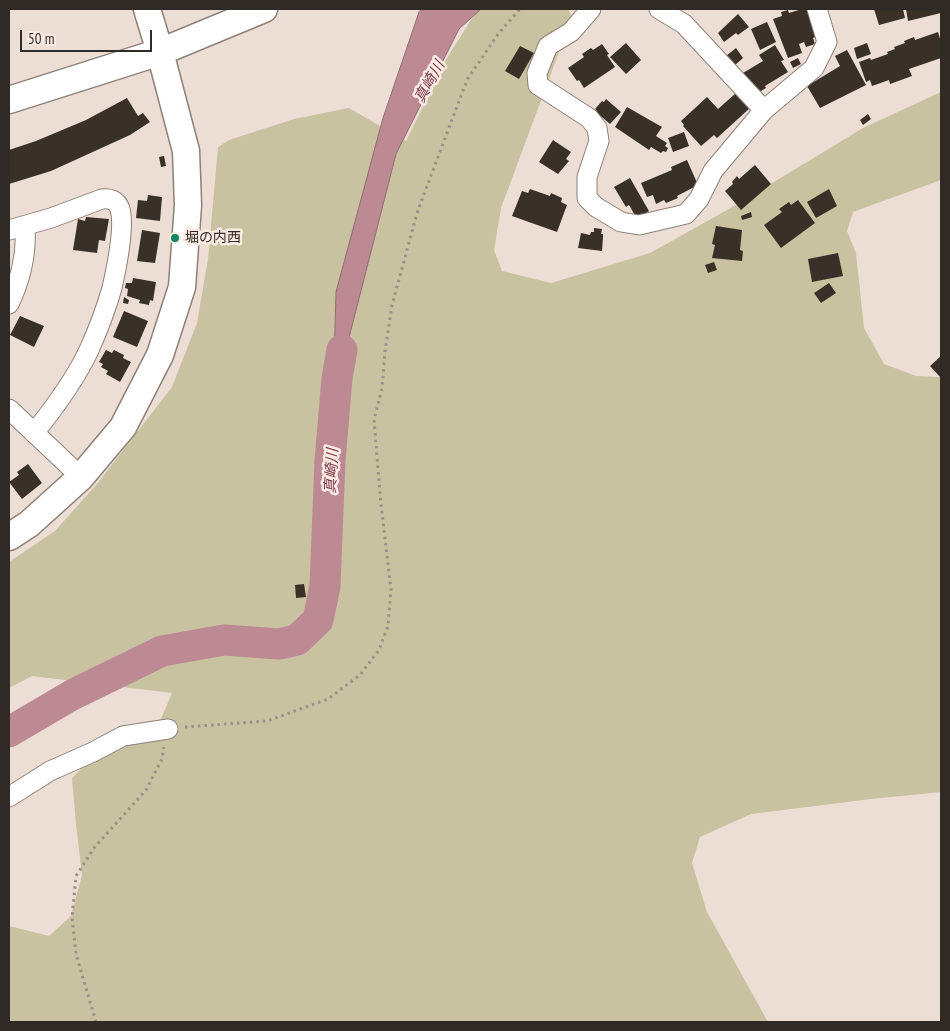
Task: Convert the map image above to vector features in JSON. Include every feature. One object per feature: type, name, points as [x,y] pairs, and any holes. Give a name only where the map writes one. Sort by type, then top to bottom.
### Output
[{"type":"street","points":[[9,537],[29,524],[82,477],[123,427],[160,355],[182,287],[188,205],[186,151],[147,9]]},
{"type":"street","points":[[9,100],[160,52],[264,9]]},
{"type":"street","points":[[591,9],[571,32],[548,46],[536,74],[538,85],[589,118],[597,128],[598,141],[586,177],[586,198],[596,207],[621,222],[639,225],[686,214],[699,199],[713,171],[764,110],[814,68],[827,42],[817,9]]},
{"type":"street","points":[[659,9],[684,24],[764,110]]},
{"type":"street","points":[[9,304],[23,264],[26,246],[17,228],[108,198],[114,200],[120,209],[121,230],[112,289],[101,322],[73,380],[34,433]]},
{"type":"street","points":[[9,409],[82,477]]},
{"type":"street","points":[[9,797],[50,771],[123,736],[168,729]]},
{"type":"path","points":[[96,1022],[76,954],[72,917],[76,876],[94,848],[146,790],[162,759],[168,729],[267,721],[328,699],[360,675],[379,650],[388,626],[391,590],[374,420],[382,388],[392,305],[418,210],[439,159],[467,80],[498,34],[520,9]]},
{"type":"shaded area","points":[[478,9],[568,9],[572,17],[501,208],[494,250],[502,271],[551,283],[650,253],[736,205],[863,128],[941,92],[941,180],[853,212],[847,231],[856,253],[864,328],[884,364],[916,376],[941,377],[941,792],[751,814],[700,837],[692,863],[707,912],[768,1022],[9,1022],[9,926],[49,936],[71,916],[82,875],[72,778],[86,764],[161,719],[172,693],[32,676],[9,688],[9,562],[55,531],[97,484],[172,387],[197,323],[208,259],[218,147],[229,140],[294,119],[349,108],[406,141],[447,58]]},
{"type":"water","points":[[422,9],[481,9],[459,29],[396,154],[333,400],[336,292],[383,118],[419,12]]},
{"type":"building","points":[[808,9],[818,36],[813,38],[815,44],[806,47],[804,42],[799,44],[802,53],[788,58],[773,19],[782,16],[781,12],[788,10],[789,13]]},
{"type":"building","points":[[874,9],[903,9],[905,18],[879,25]]},
{"type":"building","points":[[906,9],[941,9],[941,13],[908,21]]},
{"type":"building","points":[[738,14],[749,27],[738,35],[736,33],[724,42],[718,33]]},
{"type":"building","points":[[767,22],[776,42],[760,50],[751,29]]},
{"type":"building","points":[[938,32],[941,42],[941,58],[909,69],[912,76],[890,84],[889,80],[872,86],[870,80],[866,82],[859,62],[888,54],[887,52],[895,49],[894,47],[914,37],[915,40]]},
{"type":"building","points":[[626,43],[641,60],[626,74],[610,57]]},
{"type":"building","points":[[867,43],[871,54],[857,59],[854,48]]},
{"type":"building","points":[[602,44],[615,67],[584,88],[568,68],[584,57],[582,54]]},
{"type":"building","points":[[775,45],[784,60],[781,61],[788,72],[756,94],[743,73],[763,61],[759,55]]},
{"type":"building","points":[[520,46],[534,53],[519,79],[505,71]]},
{"type":"building","points":[[736,48],[743,58],[734,66],[726,56]]},
{"type":"building","points":[[847,50],[866,85],[820,108],[807,86],[840,66],[835,56]]},
{"type":"building","points":[[798,58],[801,64],[793,68],[790,62]]},
{"type":"building","points":[[736,93],[750,108],[717,138],[714,135],[701,146],[683,126],[681,121],[707,97],[718,109]]},
{"type":"building","points":[[127,98],[138,116],[143,113],[150,122],[130,135],[51,171],[9,184],[9,150],[86,120]]},
{"type":"building","points":[[606,99],[621,112],[610,124],[595,109]]},
{"type":"building","points":[[627,107],[662,127],[656,136],[667,143],[665,146],[668,148],[666,152],[663,151],[661,153],[651,147],[649,150],[615,127]]},
{"type":"building","points":[[868,114],[871,119],[863,125],[860,120]]},
{"type":"building","points":[[684,132],[689,146],[673,152],[668,138]]},
{"type":"building","points":[[553,140],[571,152],[566,159],[569,161],[558,174],[539,162]]},
{"type":"building","points":[[164,156],[166,166],[161,167],[159,157]]},
{"type":"building","points":[[687,160],[698,185],[677,196],[678,198],[666,203],[664,200],[656,204],[653,195],[647,197],[641,183],[672,170],[671,167]]},
{"type":"building","points":[[755,165],[771,184],[741,210],[725,191],[733,184],[732,182],[737,176],[739,179]]},
{"type":"building","points":[[630,178],[649,211],[637,219],[629,205],[626,207],[614,187]]},
{"type":"building","points":[[530,189],[550,196],[551,193],[562,198],[561,202],[567,205],[557,232],[512,216],[522,191],[528,193]]},
{"type":"building","points":[[829,189],[837,206],[816,218],[807,202]]},
{"type":"building","points":[[148,195],[162,197],[160,221],[136,218],[138,200],[147,201]]},
{"type":"building","points":[[798,200],[815,223],[781,248],[764,225],[782,212],[779,209],[789,202],[791,205]]},
{"type":"building","points":[[751,212],[752,217],[742,220],[741,216]]},
{"type":"building","points":[[86,217],[109,219],[105,241],[99,240],[97,253],[73,250],[78,219],[85,221]]},
{"type":"building","points":[[716,226],[742,230],[740,250],[743,251],[742,261],[712,258],[715,245],[712,244]]},
{"type":"building","points":[[594,228],[602,229],[602,251],[578,248],[581,233],[590,235],[591,232],[594,232]]},
{"type":"building","points":[[142,230],[160,233],[155,263],[137,261]]},
{"type":"building","points":[[838,253],[843,276],[812,282],[808,259]]},
{"type":"building","points":[[714,262],[717,270],[708,273],[705,265]]},
{"type":"building","points":[[133,278],[156,282],[153,301],[150,300],[149,305],[139,303],[140,300],[127,296],[128,289],[125,288],[126,283],[132,283]]},
{"type":"building","points":[[829,283],[836,293],[821,303],[814,293]]},
{"type":"building","points":[[124,297],[129,300],[128,304],[123,303]]},
{"type":"building","points":[[124,311],[148,321],[137,347],[113,337]]},
{"type":"building","points":[[20,316],[44,326],[34,347],[10,335]]},
{"type":"building","points":[[106,350],[112,353],[114,350],[124,355],[123,358],[131,362],[120,382],[106,374],[108,371],[101,367],[103,364],[99,362]]},
{"type":"building","points":[[941,356],[941,378],[930,366]]},
{"type":"building","points":[[28,464],[42,483],[22,499],[9,482],[19,475],[17,472]]},
{"type":"building","points":[[304,584],[306,597],[296,598],[295,585]]},
{"type":"waterway","name":"真崎川","points":[[9,732],[72,695],[162,651],[224,640],[279,644],[297,640],[318,620],[325,586],[330,461],[337,378],[342,350]]},
{"type":"place","name":"堀の内西","points":[[175,238]]}]
